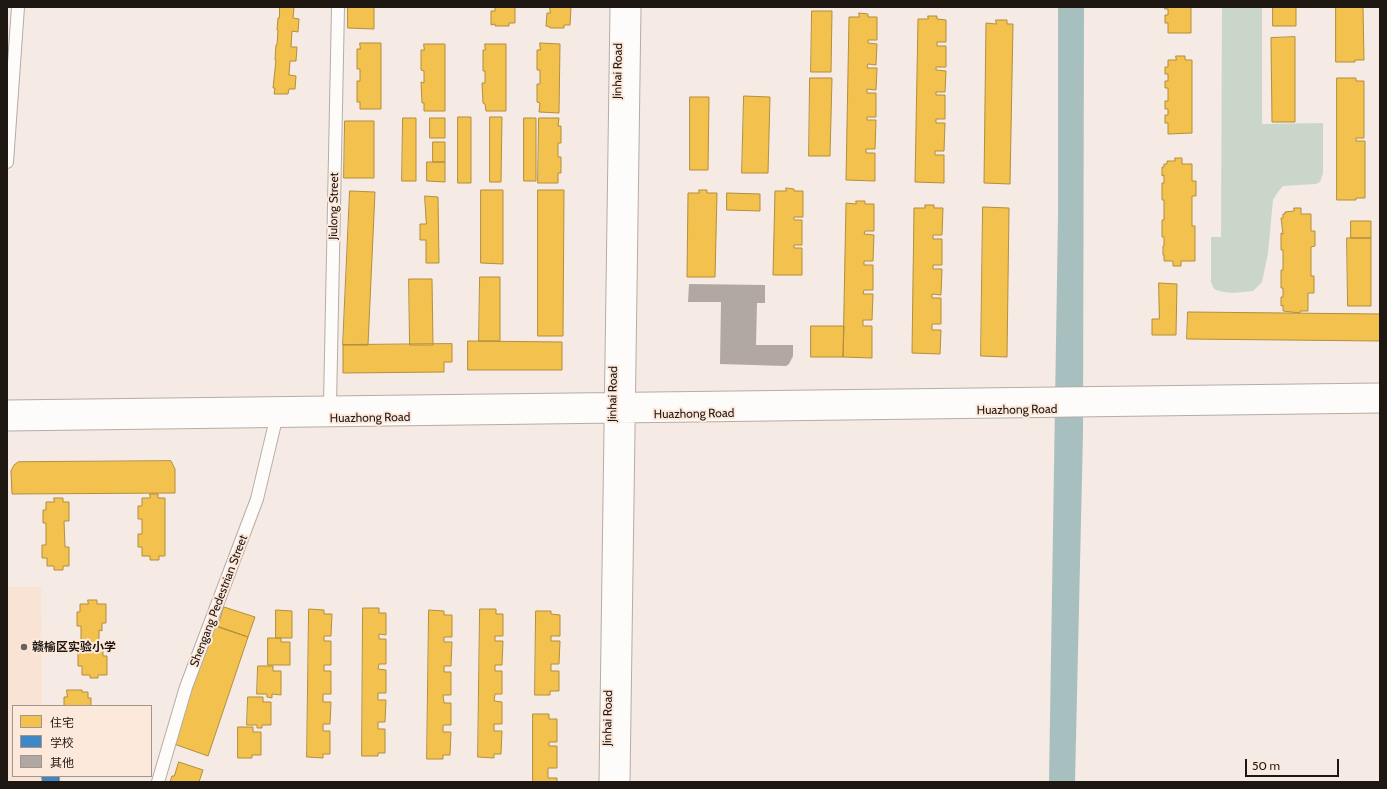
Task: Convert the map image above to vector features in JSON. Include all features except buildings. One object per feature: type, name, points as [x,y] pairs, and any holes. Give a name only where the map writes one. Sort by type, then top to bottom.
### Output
[{"type":"main road","name":"Jinhai Road","points":[[618,7],[622,782]]},
{"type":"main road","name":"Jinhai Road","points":[[607,782],[633,7]]},
{"type":"main road","name":"Huazhong Road","points":[[7,423],[276,419],[620,408],[1380,391]]},
{"type":"main road","name":"Huazhong Road","points":[[7,408],[330,404],[620,408],[1380,405]]},
{"type":"street","points":[[7,162],[18,7]]},
{"type":"street","name":"Jiulong Street","points":[[330,404],[338,7]]},
{"type":"street","name":"Shengang Pedestrian Street","points":[[158,782],[186,687],[257,499],[276,419]]},
{"type":"shaded area","points":[[1222,7],[1262,7],[1262,124],[1323,123],[1323,173],[1320,182],[1316,184],[1283,186],[1278,192],[1273,200],[1268,253],[1262,282],[1253,291],[1228,293],[1214,289],[1211,282],[1211,237],[1221,237]]},
{"type":"shaded area","name":"赣榆区实验小学","points":[[7,587],[41,587],[42,705],[12,705],[12,777],[62,777],[62,782],[7,782]]},
{"type":"water","points":[[1058,7],[1084,7],[1083,433],[1075,782],[1049,782],[1058,216]]},
{"type":"place","name":"赣榆区实验小学","points":[[24,647]]}]
